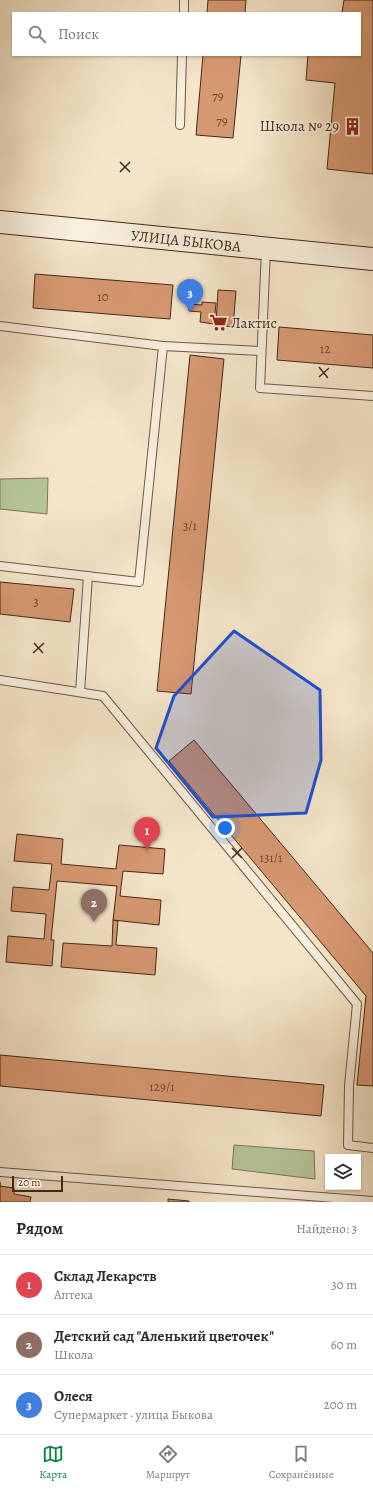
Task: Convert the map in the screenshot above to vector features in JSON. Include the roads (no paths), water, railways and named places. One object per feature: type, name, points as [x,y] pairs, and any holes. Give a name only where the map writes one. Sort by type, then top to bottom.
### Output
[{"type":"street","name":"УЛИЦА БЫКОВА","points":[[0,222],[373,259]]},
{"type":"lane","points":[[184,0],[184,12]]},
{"type":"lane","points":[[180,125],[182,56]]},
{"type":"lane","points":[[266,248],[260,388],[373,396]]},
{"type":"lane","points":[[0,326],[163,346],[261,351]]},
{"type":"lane","points":[[0,566],[139,582],[163,346]]},
{"type":"lane","points":[[80,692],[88,576]]},
{"type":"lane","points":[[0,680],[103,696],[357,1004],[349,1086],[348,1145],[373,1148]]},
{"type":"lane","points":[[0,1172],[373,1201]]},
{"type":"place","name":"Школа № 29","points":[[352,126]]},
{"type":"place","name":"Олеся","points":[[190,312]]},
{"type":"place","name":"Лактис","points":[[218,323]]},
{"type":"place","name":"Склад Лекарств","points":[[147,850]]},
{"type":"place","name":"Детский сад \"Аленький цветочек\"","points":[[94,922]]}]
